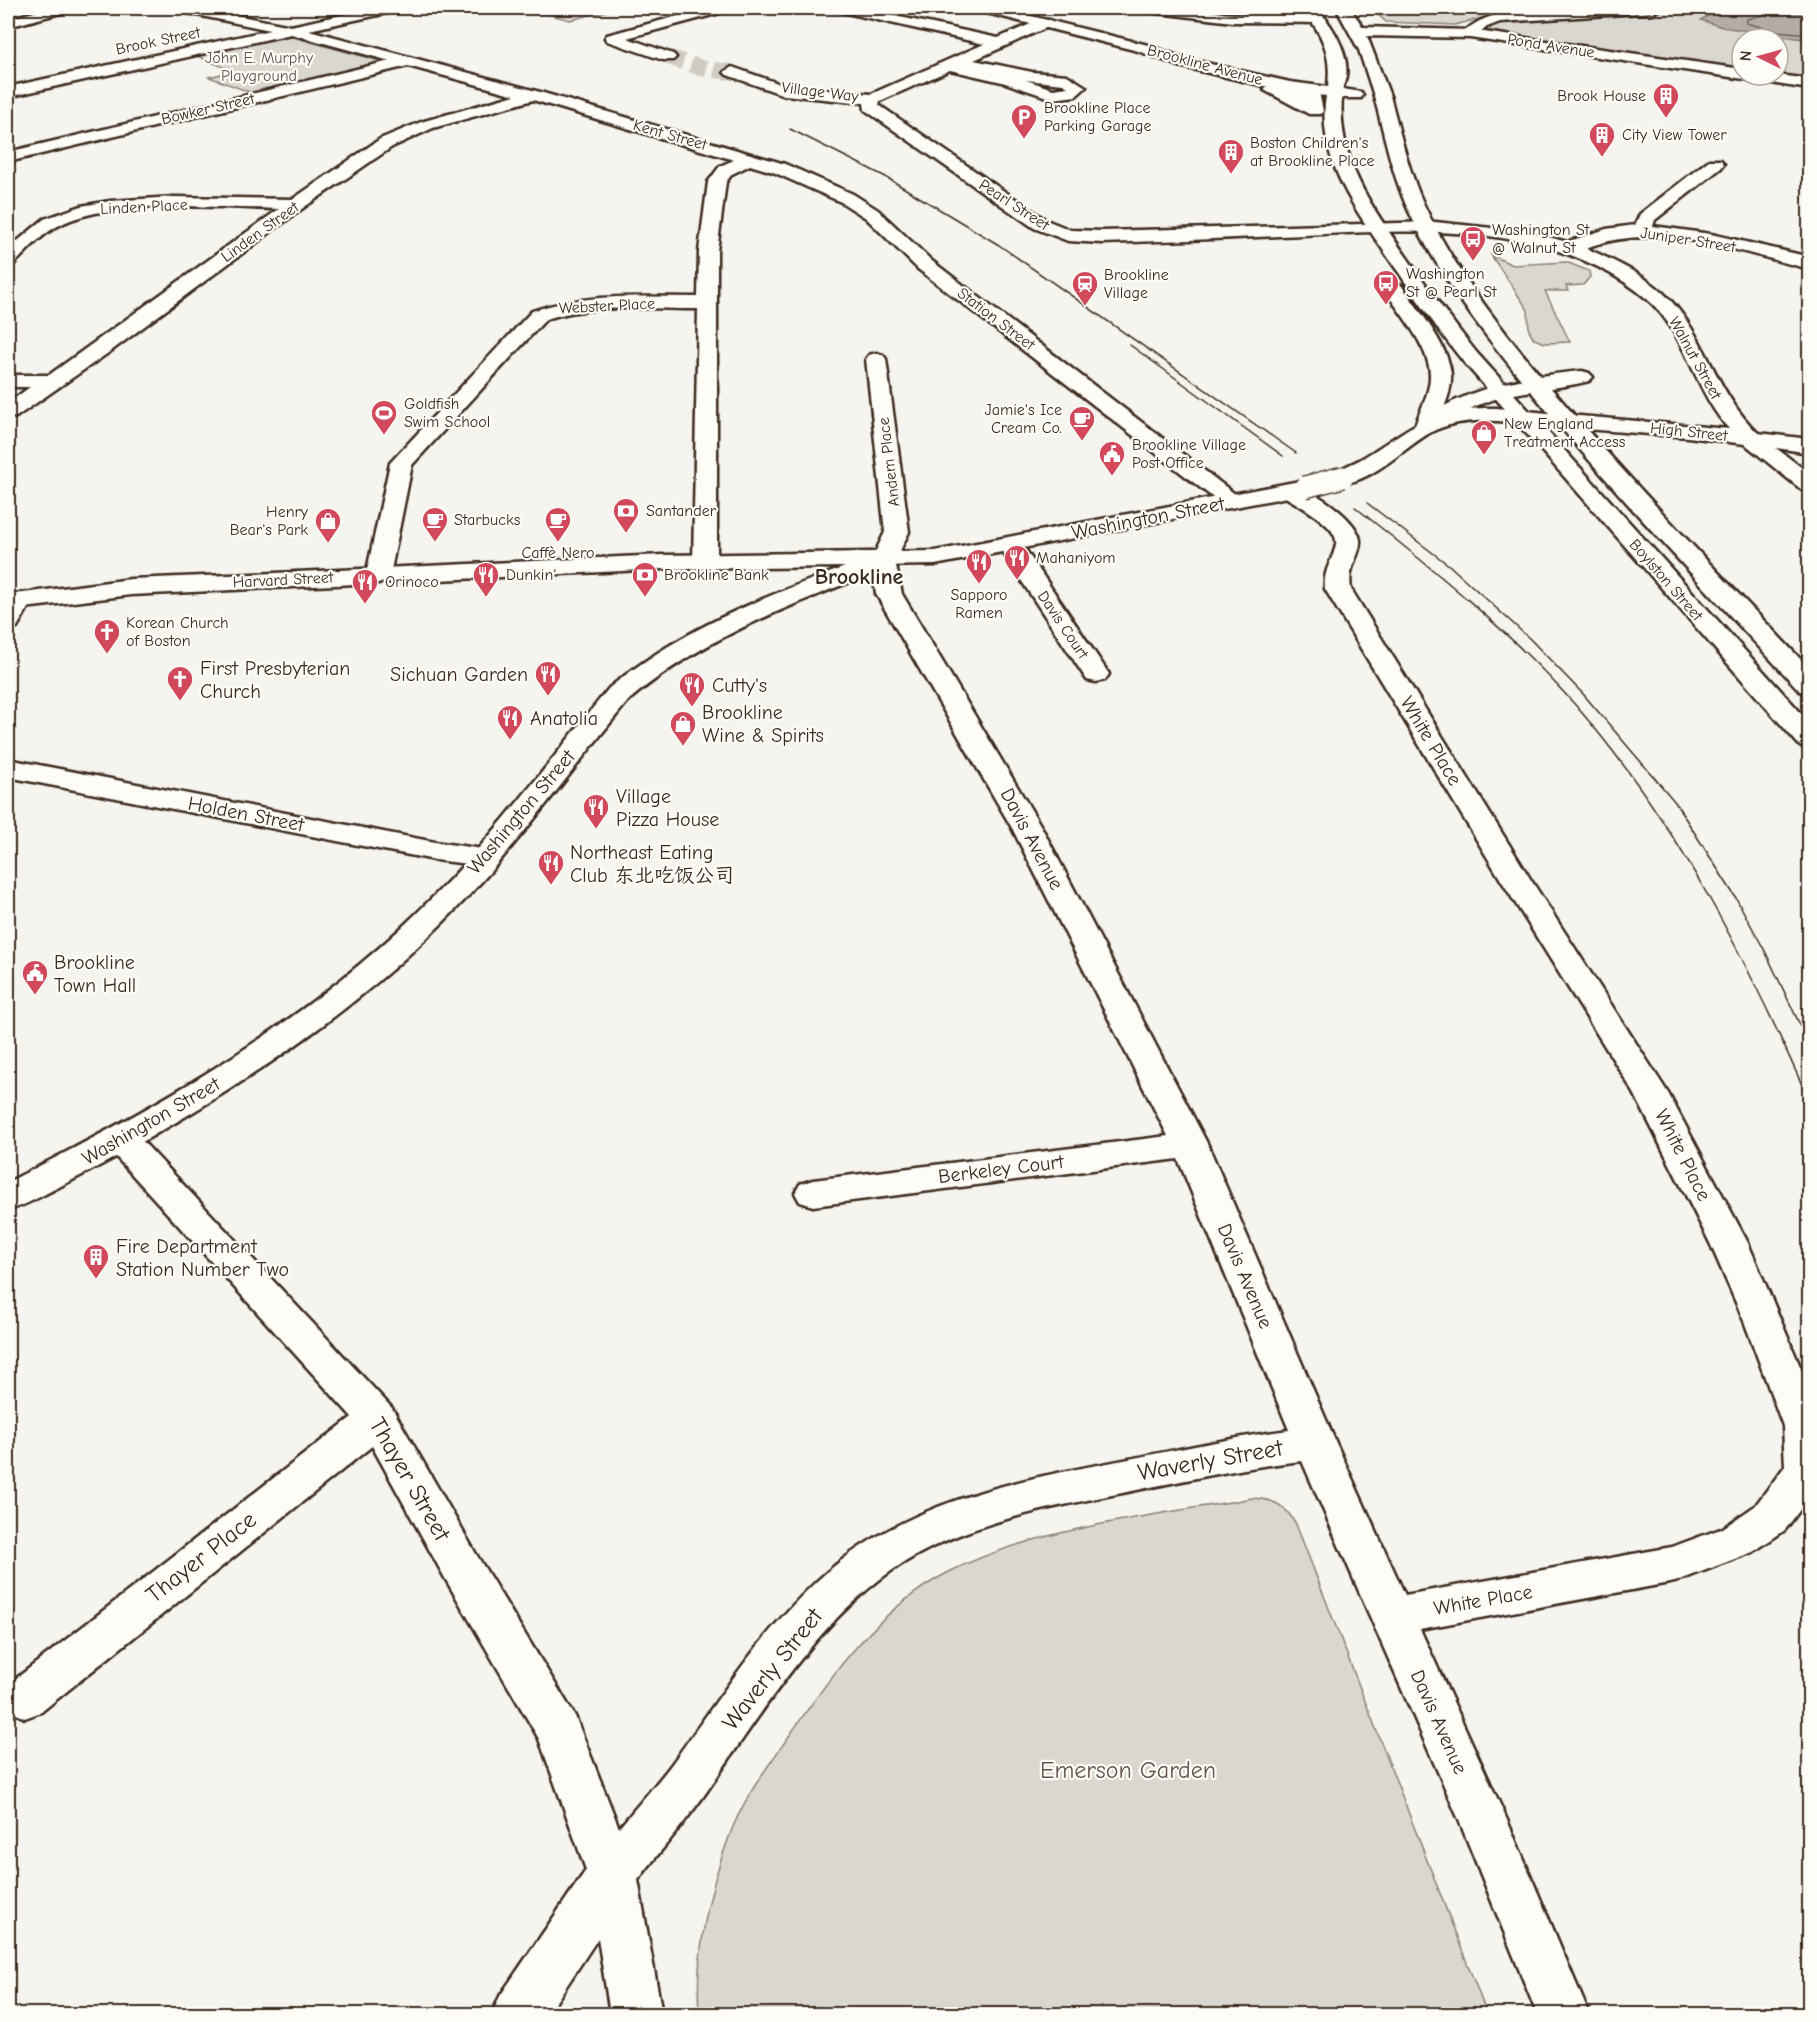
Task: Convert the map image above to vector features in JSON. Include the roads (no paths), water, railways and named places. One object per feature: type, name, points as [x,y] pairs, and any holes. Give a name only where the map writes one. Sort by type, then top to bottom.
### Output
[{"type":"main road","points":[[8,23],[63,8]]},
{"type":"main road","name":"Kent Street","points":[[182,8],[291,30],[534,95],[749,159]]},
{"type":"main road","points":[[668,57],[612,38],[722,8]]},
{"type":"main road","points":[[842,8],[999,43]]},
{"type":"main road","name":"Brookline Avenue","points":[[984,8],[1143,48],[1179,61],[1290,87],[1382,96]]},
{"type":"main road","points":[[1149,8],[1233,18],[1315,13],[1336,52],[1338,65],[1331,107],[1347,180],[1442,322],[1524,419]]},
{"type":"main road","points":[[1343,8],[1358,31],[1374,65],[1406,184],[1427,228],[1478,308],[1568,422]]},
{"type":"main road","points":[[1614,11],[1630,8]]},
{"type":"main road","points":[[1470,34],[1482,24],[1498,18],[1655,8]]},
{"type":"main road","name":"Brook Street","points":[[8,92],[387,9]]},
{"type":"main road","points":[[874,99],[1045,23]]},
{"type":"main road","name":"Pond Avenue","points":[[1358,31],[1470,34],[1730,72]]},
{"type":"main road","points":[[1143,48],[1335,90]]},
{"type":"main road","points":[[1179,61],[1279,98],[1336,136]]},
{"type":"main road","name":"Bowker Street","points":[[8,157],[409,62]]},
{"type":"main road","points":[[953,63],[1072,82],[1078,87],[1071,92],[1046,93],[1010,79],[953,63]]},
{"type":"main road","name":"Village Way","points":[[732,72],[784,90],[874,99]]},
{"type":"main road","points":[[1790,81],[1809,84]]},
{"type":"main road","name":"Linden Street","points":[[8,412],[104,347],[351,166],[405,134],[427,125],[534,95]]},
{"type":"main road","name":"Pearl Street","points":[[874,99],[871,107],[878,115],[1040,224],[1056,232],[1102,237],[1377,228]]},
{"type":"main road","name":"Kent Street","points":[[705,562],[708,251],[717,182],[726,170],[749,159]]},
{"type":"main road","name":"Station Street","points":[[749,159],[795,174],[847,198],[872,214],[925,265],[1232,501]]},
{"type":"main road","points":[[1643,231],[1646,218],[1715,164]]},
{"type":"main road","name":"Linden Place","points":[[8,260],[15,245],[57,219],[77,212],[154,204],[297,204]]},
{"type":"main road","points":[[1377,228],[1383,270],[1434,353],[1440,370],[1440,381],[1426,426]]},
{"type":"main road","name":"Walnut Street","points":[[1377,228],[1485,231],[1568,248],[1620,271],[1661,301],[1674,318],[1724,409],[1754,439],[1809,485]]},
{"type":"main road","name":"Juniper Street","points":[[1568,248],[1606,235],[1643,231],[1705,240],[1809,263]]},
{"type":"main road","name":"Webster Place","points":[[378,575],[401,463],[521,332],[540,315],[557,307],[706,303]]},
{"type":"main road","name":"Andem Place","points":[[876,360],[897,532],[883,561]]},
{"type":"main road","points":[[1426,426],[1450,410],[1498,389],[1535,381],[1582,377]]},
{"type":"main road","points":[[8,381],[53,381]]},
{"type":"main road","points":[[1661,406],[1672,429]]},
{"type":"main road","name":"Washington Street","points":[[8,1197],[122,1141],[226,1078],[346,993],[445,902],[619,694],[652,665],[707,632],[883,561],[935,558],[1011,545],[1343,477],[1426,426],[1462,416],[1568,422]]},
{"type":"main road","name":"Boylston Street","points":[[1524,419],[1809,740]]},
{"type":"main road","name":"High Street","points":[[1568,422],[1672,429],[1809,446]]},
{"type":"main road","name":"Boylston Street","points":[[1568,422],[1809,685]]},
{"type":"main road","name":"White Place","points":[[1298,488],[1346,531],[1348,543],[1335,582],[1338,589],[1516,880],[1651,1093],[1729,1242],[1763,1321],[1803,1426],[1806,1469],[1770,1518],[1738,1540],[1665,1566],[1391,1616]]},
{"type":"main road","name":"Davis Court","points":[[1011,545],[1096,674]]},
{"type":"main road","name":"Harvard Street","points":[[11,608],[131,587],[705,562],[883,561]]},
{"type":"main road","name":"Davis Avenue","points":[[883,561],[890,594],[1027,828],[1190,1145],[1314,1443],[1483,1820],[1563,2014]]},
{"type":"main road","name":"Holden Street","points":[[8,768],[435,851],[484,857]]},
{"type":"main road","name":"Thayer Street","points":[[122,1141],[378,1419],[461,1567],[559,1731],[612,1874],[636,2014]]},
{"type":"main road","name":"Berkeley Court","points":[[813,1193],[1190,1145]]},
{"type":"main road","name":"Thayer Place","points":[[25,1698],[378,1419]]},
{"type":"main road","name":"Waverly Street","points":[[518,2014],[612,1874],[684,1784],[788,1641],[852,1576],[894,1546],[966,1513],[1029,1495],[1269,1447],[1314,1443]]},
{"type":"water","points":[[1809,8],[1809,40],[1790,37],[1790,27],[1730,28],[1701,20],[1726,11]]},
{"type":"tunnel","points":[[668,57],[705,69],[732,72]]},
{"type":"tram line","points":[[790,129],[884,176],[999,245],[1296,453]]},
{"type":"tram line","points":[[1130,345],[1283,456]]},
{"type":"tram line","points":[[1367,503],[1450,566],[1530,639],[1584,695],[1675,802],[1736,898],[1765,951],[1810,1046]]},
{"type":"tram line","points":[[1355,507],[1498,627],[1552,679],[1613,752],[1647,798],[1708,896],[1762,998],[1810,1103]]},
{"type":"place","name":"Brook House","points":[[1666,119]]},
{"type":"place","name":"Brookline Place Parking Garage","points":[[1024,140]]},
{"type":"place","name":"City View Tower","points":[[1602,158]]},
{"type":"place","name":"Boston Children's at Brookline Place","points":[[1231,175]]},
{"type":"place","name":"Washington St @ Walnut St","points":[[1473,262]]},
{"type":"place","name":"Washington St @ Pearl St","points":[[1386,306]]},
{"type":"place","name":"Brookline Village","points":[[1085,307]]},
{"type":"place","name":"Goldfish Swim School","points":[[384,436]]},
{"type":"place","name":"Jamie's Ice Cream Co.","points":[[1082,442]]},
{"type":"place","name":"New England Treatment Access","points":[[1484,456]]},
{"type":"place","name":"Brookline Village Post Office","points":[[1112,477]]},
{"type":"place","name":"Santander","points":[[626,534]]},
{"type":"place","name":"Starbucks","points":[[435,543]]},
{"type":"place","name":"Caffè Nero","points":[[558,543]]},
{"type":"place","name":"Henry Bear's Park","points":[[328,544]]},
{"type":"place","name":"Mahaniyom","points":[[1017,581]]},
{"type":"place","name":"Sapporo Ramen","points":[[979,585]]},
{"type":"place","name":"Dunkin'","points":[[486,598]]},
{"type":"place","name":"Brookline Bank","points":[[645,598]]},
{"type":"place","name":"Orinoco","points":[[365,605]]},
{"type":"place","name":"Korean Church of Boston","points":[[107,655]]},
{"type":"place","name":"Sichuan Garden","points":[[548,697]]},
{"type":"place","name":"First Presbyterian Church","points":[[180,702]]},
{"type":"place","name":"Cutty's","points":[[692,708]]},
{"type":"place","name":"Anatolia","points":[[510,741]]},
{"type":"place","name":"Brookline Wine & Spirits","points":[[683,747]]},
{"type":"place","name":"Village Pizza House","points":[[596,830]]},
{"type":"place","name":"Northeast Eating Club 东北吃饭公司","points":[[551,886]]},
{"type":"place","name":"Brookline Town Hall","points":[[35,996]]},
{"type":"place","name":"Fire Department Station Number Two","points":[[96,1280]]},
{"type":"district","name":"Brookline","points":[[859,577]]},
{"type":"park label","name":"John E. Murphy Playground","points":[[259,67]]},
{"type":"park label","name":"Emerson Garden","points":[[1128,1770]]}]
